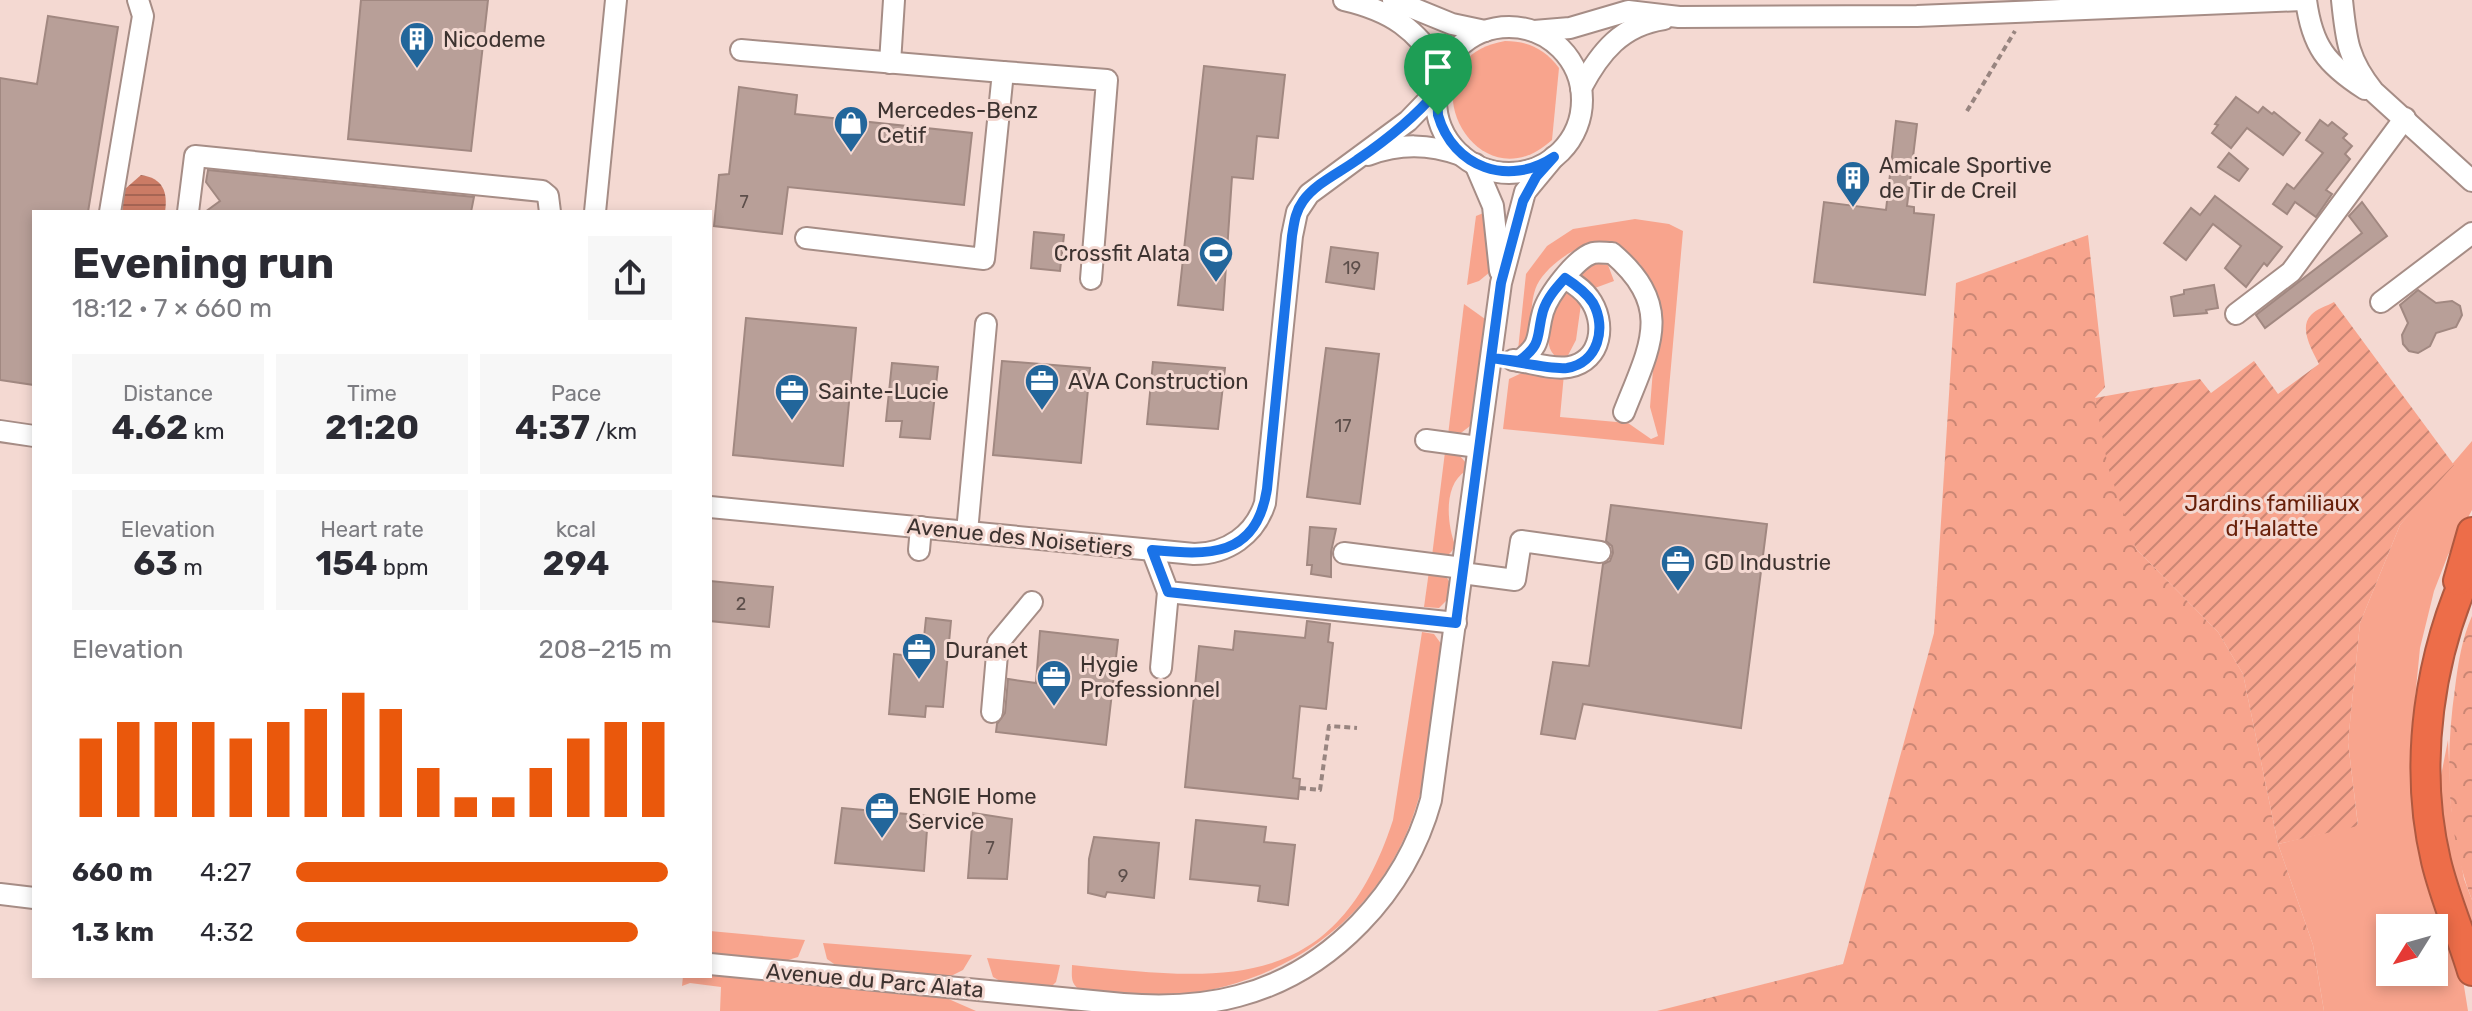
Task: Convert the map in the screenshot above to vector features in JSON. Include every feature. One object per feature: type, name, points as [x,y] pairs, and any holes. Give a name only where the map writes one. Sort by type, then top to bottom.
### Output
[{"type":"highway","points":[[2472,532],[2460,570],[2453,613],[2433,688],[2428,726],[2427,785],[2436,860],[2472,971]]},
{"type":"highway","points":[[2453,613],[2472,563]]},
{"type":"street","points":[[110,210],[143,16],[138,0]]},
{"type":"street","points":[[595,210],[616,0]]},
{"type":"street","points":[[890,63],[894,0]]},
{"type":"street","points":[[1344,0],[1377,9],[1399,21],[1420,39],[1443,70]]},
{"type":"street","points":[[1393,0],[1452,24],[1485,31]]},
{"type":"street","points":[[1581,88],[1600,56],[1624,33],[1653,20],[2304,0],[2311,27],[2324,56],[2340,72],[2386,103],[2463,163],[2472,181]]},
{"type":"street","points":[[2342,0],[2345,35],[2351,57],[2366,82],[2386,103]]},
{"type":"street","points":[[1534,31],[1556,44],[1568,56],[1576,71],[1582,105],[1576,130],[1567,145],[1554,157],[1532,169],[1499,172],[1469,160],[1447,137],[1440,123],[1437,91],[1443,70],[1451,55],[1463,43],[1485,31],[1510,27],[1534,31],[1570,28],[1628,11],[1679,17]]},
{"type":"street","points":[[741,50],[1107,80],[1091,279]]},
{"type":"street","points":[[806,238],[984,259],[1003,72]]},
{"type":"street","name":"Avenue des Noisetiers","points":[[712,507],[1194,554],[1217,552],[1237,542],[1261,514],[1267,489],[1297,212],[1309,194],[1417,113],[1437,91]]},
{"type":"street","points":[[2236,314],[2291,272],[2405,118]]},
{"type":"street","name":"Avenue des Noisetiers","points":[[1361,158],[1388,149],[1415,145],[1438,147],[1469,160]]},
{"type":"street","points":[[188,210],[195,156],[542,191],[548,196],[550,210]]},
{"type":"street","name":"Avenue du Parc Alata","points":[[712,964],[1005,1002],[1140,1005],[1215,1001],[1240,996],[1314,961],[1341,940],[1386,892],[1421,831],[1435,778],[1501,283],[1525,192],[1554,157]]},
{"type":"street","name":"Avenue du Parc Alata","points":[[1469,160],[1493,206],[1501,283]]},
{"type":"street","points":[[2381,302],[2472,233]]},
{"type":"street","points":[[1519,361],[1536,347],[1549,297],[1581,259],[1594,253],[1612,253],[1633,271],[1648,296],[1652,324],[1647,352],[1624,412]]},
{"type":"street","points":[[1491,358],[1566,368],[1578,364],[1596,348],[1600,320],[1595,306],[1587,294],[1565,278]]},
{"type":"street","points":[[967,532],[986,324]]},
{"type":"street","points":[[0,431],[32,436]]},
{"type":"street","points":[[1426,440],[1478,447]]},
{"type":"street","points":[[919,550],[921,527]]},
{"type":"street","points":[[1344,553],[1515,580],[1521,541],[1600,552]]},
{"type":"street","points":[[1152,550],[1168,592],[1161,668]]},
{"type":"street","points":[[1168,592],[1456,623]]},
{"type":"street","points":[[992,712],[998,643],[1032,602]]},
{"type":"street","points":[[0,894],[32,898]]},
{"type":"path","points":[[1967,111],[2016,29],[2009,9]]},
{"type":"path","points":[[1300,788],[1320,790],[1329,726],[1357,728]]},
{"type":"green space","points":[[1505,41],[1535,47],[1559,68],[1552,140],[1523,157],[1497,157],[1475,145],[1460,124],[1453,99],[1457,74],[1473,53]]},
{"type":"green space","points":[[1486,212],[1490,272],[1479,281],[1467,285],[1476,216]]},
{"type":"green space","points":[[1635,219],[1669,224],[1683,231],[1664,445],[1503,429],[1509,379],[1528,370],[1564,374],[1560,417],[1628,423],[1651,439],[1658,436],[1650,407],[1658,307],[1653,286],[1640,264],[1617,243],[1584,246],[1560,259],[1547,272],[1534,293],[1528,334],[1518,350],[1526,274],[1547,246],[1573,229]]},
{"type":"green space","points":[[2088,235],[2105,387],[2095,398],[2136,549],[2218,632],[2243,674],[2278,844],[2313,945],[2324,1011],[1657,1011],[1843,964],[1934,633],[1956,283]]},
{"type":"green space","points":[[1588,262],[1608,265],[1614,281],[1595,288],[1586,285],[1582,273]]},
{"type":"green space","points":[[1568,290],[1581,304],[1576,340],[1565,361],[1552,352],[1548,337],[1553,303]]},
{"type":"green space","name":"Jardins familiaux d’Halatte","points":[[2334,302],[2454,465],[2400,525],[2360,623],[2348,742],[2358,826],[2278,844],[2243,674],[2218,632],[2136,549],[2108,467],[2095,398],[2200,379],[2211,393],[2254,361],[2278,394],[2319,364],[2306,333],[2307,320],[2316,311]]},
{"type":"green space","points":[[1464,304],[1485,319],[1470,426],[1457,436],[1448,435]]},
{"type":"green space","points":[[2472,441],[2472,510],[2448,555],[2434,591],[2420,648],[2415,699],[2414,804],[2428,890],[2437,914],[2376,914],[2376,986],[2448,986],[2448,941],[2463,980],[2468,1011],[2324,1011],[2313,945],[2278,844],[2358,825],[2348,742],[2360,623],[2400,525]]},
{"type":"green space","points":[[1445,452],[1460,456],[1466,463],[1466,471],[1453,485],[1450,495],[1450,526],[1455,545],[1449,554],[1436,557],[1432,556]]},
{"type":"green space","points":[[1429,571],[1444,573],[1450,583],[1447,600],[1439,608],[1424,607]]},
{"type":"green space","points":[[2472,616],[2472,900],[2457,848],[2449,768],[2458,670]]},
{"type":"green space","points":[[1422,632],[1434,634],[1442,645],[1422,788],[1401,846],[1380,881],[1355,911],[1325,938],[1292,960],[1255,977],[1217,988],[1176,995],[1152,995],[1076,987],[1072,965],[1179,974],[1226,972],[1268,964],[1307,947],[1340,919],[1369,877],[1393,820]]},
{"type":"green space","points":[[2448,740],[2451,807],[2464,879],[2472,900],[2472,936],[2445,843],[2440,781]]},
{"type":"green space","points":[[712,931],[805,940],[798,957],[785,961],[712,953]]},
{"type":"green space","points":[[823,943],[972,955],[963,970],[951,976],[837,966],[827,959]]},
{"type":"green space","points":[[987,958],[1060,965],[1052,986],[1002,982],[993,977]]},
{"type":"green space","points":[[712,974],[944,997],[976,1011],[720,1011],[721,987],[690,983],[682,986],[683,978],[712,978]]},
{"type":"shaded area","points":[[141,175],[154,179],[165,192],[165,210],[122,210],[125,189]]},
{"type":"building","name":"Nicodeme","points":[[361,0],[488,0],[471,151],[348,139]]},
{"type":"building","points":[[48,16],[118,27],[88,210],[32,210],[32,385],[0,380],[0,78],[37,84]]},
{"type":"building","points":[[1204,66],[1285,75],[1278,138],[1257,136],[1253,179],[1232,177],[1223,310],[1178,305]]},
{"type":"building","name":"Mercedes-Benz Cetif","points":[[739,87],[797,95],[795,114],[972,133],[964,205],[788,187],[782,234],[714,226],[719,175],[729,174]]},
{"type":"building","points":[[2236,97],[2258,113],[2263,107],[2272,114],[2274,112],[2300,133],[2283,155],[2247,128],[2231,148],[2212,133],[2218,125],[2215,124]]},
{"type":"building","points":[[2320,120],[2328,126],[2332,122],[2347,134],[2343,138],[2352,146],[2345,154],[2350,159],[2326,190],[2332,194],[2316,217],[2295,202],[2287,214],[2273,204],[2287,184],[2294,189],[2323,153],[2306,140]]},
{"type":"building","name":"Amicale Sportive de Tir de Creil","points":[[1896,121],[1917,124],[1907,206],[1914,207],[1914,213],[1934,215],[1925,295],[1814,282],[1824,202],[1886,210]]},
{"type":"building","points":[[2229,153],[2248,169],[2239,181],[2218,167]]},
{"type":"building","points":[[208,170],[474,197],[471,210],[208,210],[220,201],[206,182]]},
{"type":"building","points":[[2215,196],[2282,247],[2267,266],[2264,263],[2246,287],[2225,268],[2241,246],[2213,224],[2186,260],[2164,243],[2191,208],[2200,215]]},
{"type":"building","points":[[2362,202],[2387,236],[2265,328],[2256,315],[2362,233],[2349,216]]},
{"type":"building","points":[[1034,232],[1064,235],[1060,271],[1031,268]]},
{"type":"building","points":[[1331,247],[1378,253],[1374,289],[1326,282]]},
{"type":"building","points":[[2214,285],[2218,308],[2206,310],[2207,313],[2174,316],[2171,297],[2184,294],[2184,290]]},
{"type":"building","points":[[2418,290],[2436,303],[2452,301],[2460,306],[2462,315],[2456,327],[2436,333],[2430,346],[2418,353],[2409,351],[2403,344],[2402,335],[2408,323],[2400,305]]},
{"type":"building","name":"Sainte-Lucie","points":[[746,318],[856,328],[843,466],[733,455]]},
{"type":"building","points":[[1326,348],[1379,354],[1360,504],[1307,497]]},
{"type":"building","name":"AVA Construction","points":[[1002,361],[1090,368],[1081,463],[993,455]]},
{"type":"building","points":[[1153,362],[1225,368],[1218,429],[1147,424]]},
{"type":"building","points":[[892,363],[938,367],[930,439],[900,437],[902,421],[886,421]]},
{"type":"building","name":"GD Industrie","points":[[1611,505],[1767,524],[1741,728],[1583,704],[1575,739],[1541,734],[1553,662],[1589,666],[1603,564],[1610,561],[1613,553],[1612,546],[1606,541]]},
{"type":"building","points":[[1310,527],[1336,529],[1331,552],[1331,577],[1311,574],[1312,565],[1307,565]]},
{"type":"building","points":[[712,581],[773,587],[769,627],[712,621]]},
{"type":"building","name":"Duranet","points":[[926,618],[951,621],[943,707],[926,706],[925,717],[889,714],[894,654],[922,657]]},
{"type":"building","points":[[1307,621],[1330,624],[1328,642],[1333,643],[1326,709],[1300,706],[1293,778],[1300,779],[1298,799],[1185,787],[1199,646],[1233,650],[1235,631],[1305,638]]},
{"type":"building","name":"Hygie Professionnel","points":[[1040,631],[1118,640],[1106,745],[996,732],[997,724],[1005,713],[1008,679],[1036,683]]},
{"type":"building","name":"ENGIE Home Service","points":[[842,808],[928,816],[924,871],[835,863]]},
{"type":"building","points":[[973,813],[1012,819],[1007,879],[968,878]]},
{"type":"building","points":[[1196,820],[1266,827],[1264,842],[1295,845],[1288,905],[1258,901],[1260,886],[1190,879]]},
{"type":"building","points":[[1094,837],[1159,843],[1154,898],[1107,892],[1105,897],[1088,893],[1089,859]]},
{"type":"place","name":"Nicodeme","points":[[417,70]]},
{"type":"place","name":"Mercedes-Benz Cetif","points":[[851,154]]},
{"type":"place","name":"Amicale Sportive de Tir de Creil","points":[[1853,209]]},
{"type":"place","name":"Crossfit Alata","points":[[1216,284]]},
{"type":"place","name":"AVA Construction","points":[[1042,412]]},
{"type":"place","name":"Sainte-Lucie","points":[[792,422]]},
{"type":"place","name":"GD Industrie","points":[[1678,593]]},
{"type":"place","name":"Duranet","points":[[919,681]]},
{"type":"place","name":"Hygie Professionnel","points":[[1054,708]]},
{"type":"place","name":"ENGIE Home Service","points":[[882,840]]},
{"type":"route","points":[[1438,115],[1437,91],[1408,121],[1361,158],[1318,186],[1302,202],[1292,236],[1265,503],[1254,525],[1227,548],[1206,554],[1152,550],[1168,592],[1456,623],[1491,358],[1566,368],[1578,364],[1596,348],[1600,320],[1587,294],[1565,278],[1549,297],[1540,335],[1531,353],[1519,361],[1491,358],[1501,283],[1525,192],[1554,157],[1524,171],[1499,172],[1482,167],[1457,150],[1443,130],[1438,115]]}]
